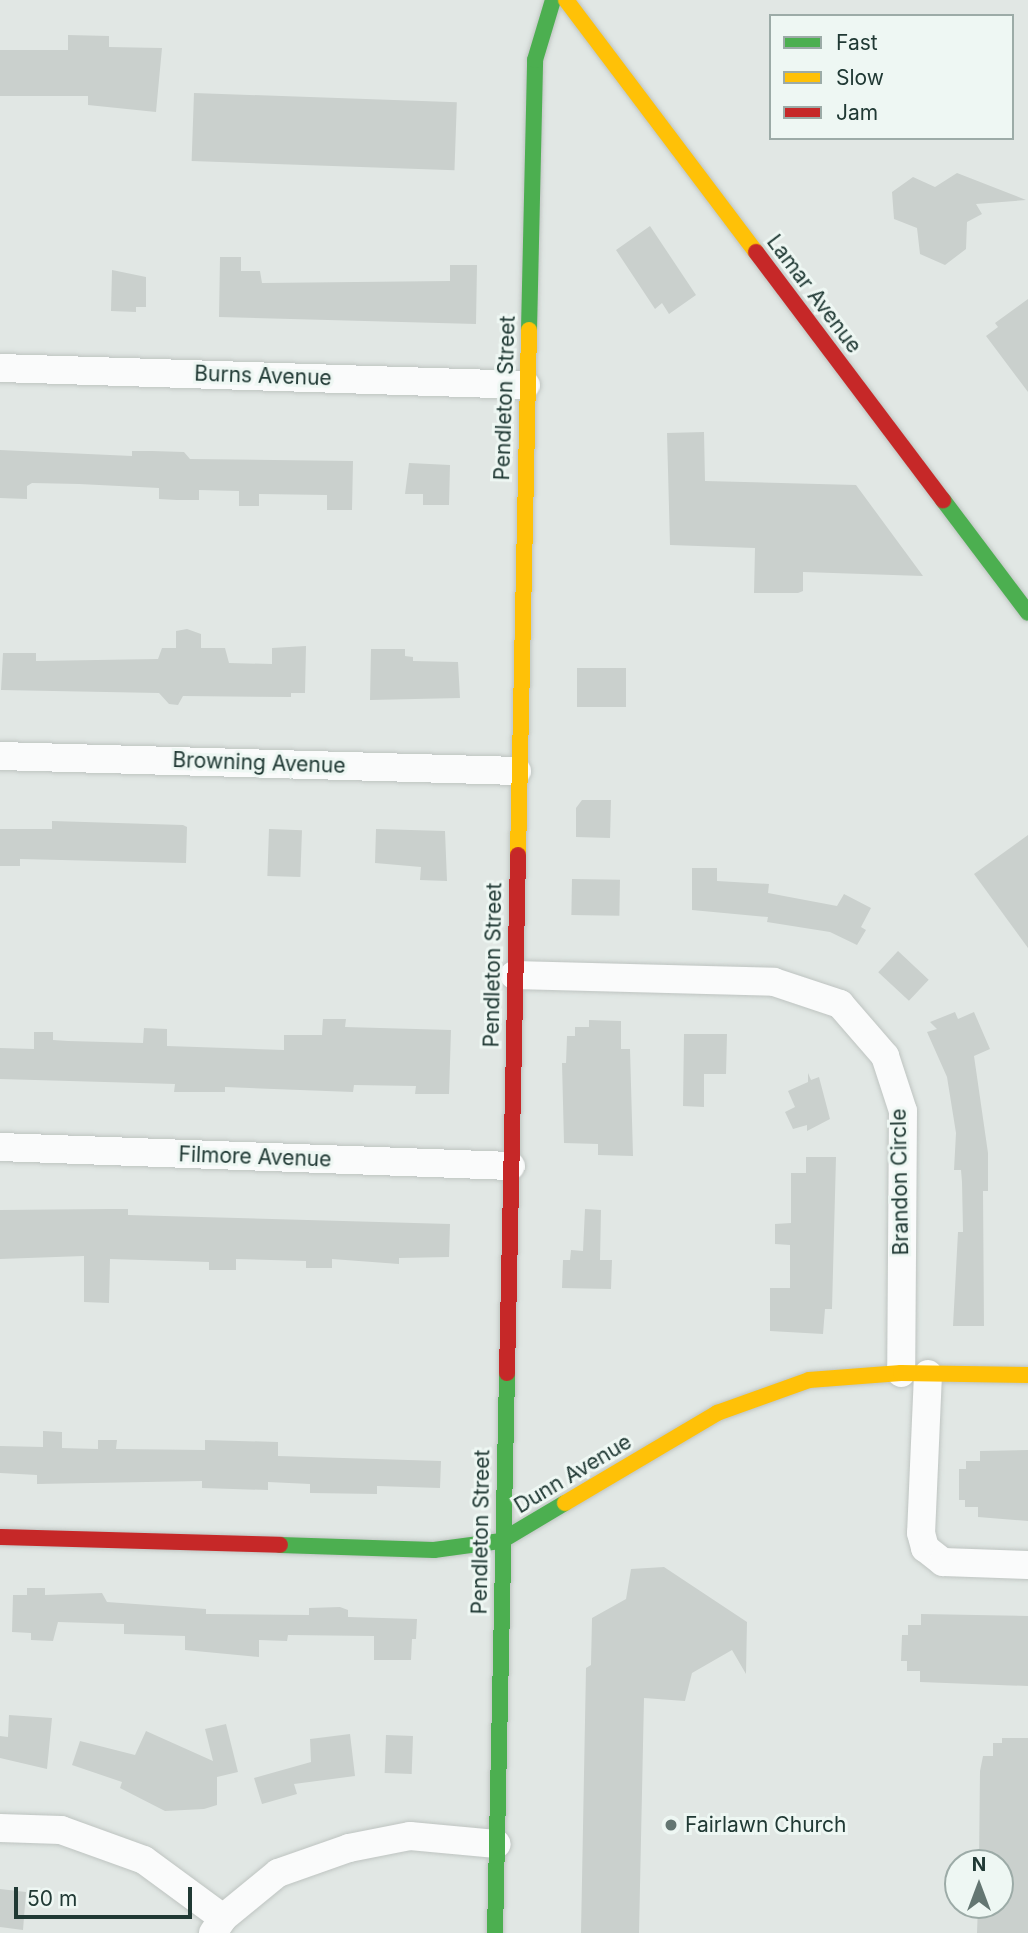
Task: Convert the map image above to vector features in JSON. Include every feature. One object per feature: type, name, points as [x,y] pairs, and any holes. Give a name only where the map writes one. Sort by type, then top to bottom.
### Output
[{"type":"main road","name":"Pendleton Street","points":[[495,1933],[517,771],[535,60],[552,0]]},
{"type":"main road","name":"Lamar Avenue","points":[[566,0],[1028,612]]},
{"type":"main road","name":"Dunn Avenue","points":[[0,1537],[434,1550],[501,1541],[718,1413],[809,1380],[914,1374],[1028,1375]]},
{"type":"street","name":"Burns Avenue","points":[[0,368],[526,385]]},
{"type":"street","name":"Browning Avenue","points":[[0,756],[517,771]]},
{"type":"street","name":"Brandon Circle","points":[[514,975],[774,982],[840,1004],[885,1056],[903,1111],[921,1533],[925,1548],[943,1562],[1028,1564]]},
{"type":"street","name":"Filmore Avenue","points":[[0,1147],[511,1166]]},
{"type":"street","points":[[0,1828],[61,1830],[144,1860],[218,1926],[278,1872],[349,1848],[410,1836],[497,1844]]},
{"type":"building","points":[[68,35],[109,36],[109,47],[162,48],[156,112],[88,105],[88,96],[0,96],[0,50],[68,50]]},
{"type":"building","points":[[194,93],[457,102],[454,170],[192,161]]},
{"type":"building","points":[[957,173],[1026,200],[976,204],[982,214],[967,222],[966,249],[945,265],[920,254],[917,228],[894,219],[892,192],[913,177],[935,187]]},
{"type":"building","points":[[650,226],[696,295],[669,314],[662,303],[655,309],[616,250]]},
{"type":"building","points":[[220,257],[241,257],[241,271],[260,271],[262,283],[450,281],[450,265],[477,265],[476,324],[219,317]]},
{"type":"building","points":[[112,270],[146,277],[146,307],[136,307],[136,312],[111,311]]},
{"type":"building","points":[[1028,299],[1028,392],[986,336],[998,327],[995,323]]},
{"type":"building","points":[[704,432],[705,481],[856,485],[923,576],[803,572],[803,591],[754,593],[755,548],[670,545],[667,433]]},
{"type":"building","points":[[0,450],[132,456],[132,451],[152,451],[184,452],[190,459],[353,461],[352,510],[327,510],[327,495],[259,494],[259,506],[239,506],[239,491],[199,490],[199,500],[177,500],[159,499],[159,488],[79,484],[32,483],[27,486],[27,499],[0,498]]},
{"type":"building","points":[[409,463],[450,465],[449,505],[423,505],[423,494],[405,494]]},
{"type":"building","points":[[187,629],[201,634],[201,648],[225,648],[229,663],[272,664],[272,648],[306,646],[305,693],[291,693],[291,697],[183,696],[178,705],[169,704],[159,693],[1,690],[3,653],[36,653],[36,661],[158,659],[162,648],[176,648],[176,631]]},
{"type":"building","points":[[371,649],[405,649],[405,656],[413,657],[413,661],[458,662],[460,698],[370,700]]},
{"type":"building","points":[[577,668],[626,668],[626,707],[577,707]]},
{"type":"building","points":[[582,800],[611,800],[610,838],[576,837],[576,808]]},
{"type":"building","points":[[52,821],[183,825],[187,827],[186,863],[20,859],[20,866],[0,866],[0,829],[52,829]]},
{"type":"building","points":[[269,829],[302,830],[300,877],[267,876]]},
{"type":"building","points":[[376,829],[445,831],[447,881],[420,880],[421,867],[375,863]]},
{"type":"building","points":[[1028,835],[1028,948],[974,874]]},
{"type":"building","points":[[692,868],[717,868],[717,881],[769,884],[768,893],[837,906],[844,894],[871,908],[861,927],[866,930],[857,945],[830,932],[767,922],[768,917],[692,910]]},
{"type":"building","points":[[572,879],[620,880],[619,916],[571,915]]},
{"type":"building","points":[[898,951],[929,980],[909,1001],[878,972]]},
{"type":"building","points":[[955,1012],[958,1019],[974,1012],[990,1049],[974,1056],[988,1153],[988,1191],[983,1191],[984,1326],[953,1326],[958,1232],[963,1232],[961,1170],[954,1170],[956,1133],[947,1077],[927,1032],[937,1029],[930,1022]]},
{"type":"building","points":[[323,1019],[346,1019],[345,1027],[451,1030],[449,1094],[415,1094],[416,1086],[354,1085],[353,1092],[225,1087],[225,1092],[174,1092],[175,1084],[0,1079],[0,1048],[34,1049],[34,1032],[53,1032],[53,1040],[143,1043],[144,1028],[167,1029],[167,1046],[284,1050],[284,1035],[322,1035]]},
{"type":"building","points":[[589,1020],[621,1021],[621,1049],[630,1049],[633,1156],[598,1155],[598,1144],[564,1143],[562,1063],[566,1063],[567,1036],[575,1036],[575,1027],[589,1027]]},
{"type":"building","points":[[684,1034],[727,1034],[726,1074],[704,1074],[704,1107],[683,1106]]},
{"type":"building","points":[[808,1073],[811,1080],[819,1077],[830,1119],[807,1131],[807,1125],[793,1129],[785,1112],[795,1107],[788,1091],[808,1082]]},
{"type":"building","points":[[806,1157],[836,1157],[832,1309],[825,1309],[823,1334],[770,1331],[770,1288],[790,1288],[790,1245],[775,1244],[775,1224],[791,1223],[791,1173],[806,1173]]},
{"type":"building","points":[[128,1209],[128,1215],[450,1224],[449,1257],[399,1258],[399,1264],[332,1259],[332,1268],[306,1268],[306,1261],[236,1259],[236,1270],[209,1270],[209,1262],[110,1259],[109,1303],[84,1302],[84,1256],[0,1259],[0,1210]]},
{"type":"building","points":[[585,1209],[601,1210],[600,1260],[612,1260],[611,1289],[562,1288],[563,1260],[570,1260],[571,1250],[583,1251]]},
{"type":"building","points":[[43,1431],[62,1432],[62,1448],[98,1449],[98,1440],[117,1440],[116,1449],[205,1450],[205,1440],[278,1442],[278,1456],[441,1461],[440,1488],[377,1486],[377,1494],[310,1493],[310,1484],[268,1482],[268,1490],[202,1488],[202,1481],[37,1484],[37,1475],[0,1473],[0,1446],[43,1447]]},
{"type":"building","points":[[1028,1450],[1028,1521],[978,1517],[978,1507],[965,1507],[965,1500],[959,1500],[959,1469],[966,1469],[966,1461],[980,1461],[980,1451]]},
{"type":"building","points":[[664,1567],[747,1622],[746,1674],[732,1650],[692,1673],[685,1701],[644,1698],[639,1933],[581,1933],[586,1668],[591,1665],[592,1618],[626,1599],[631,1569]]},
{"type":"building","points":[[27,1588],[45,1588],[45,1595],[102,1593],[107,1602],[206,1609],[206,1614],[309,1615],[309,1608],[340,1607],[348,1610],[348,1617],[417,1619],[416,1639],[412,1639],[411,1660],[374,1660],[374,1636],[288,1635],[287,1641],[259,1640],[259,1657],[185,1650],[185,1636],[124,1634],[124,1624],[58,1622],[53,1641],[31,1640],[31,1633],[12,1632],[13,1595],[27,1595]]},
{"type":"building","points":[[921,1614],[1028,1616],[1028,1686],[920,1682],[920,1671],[907,1671],[907,1661],[901,1661],[902,1635],[908,1635],[908,1625],[921,1625]]},
{"type":"building","points":[[9,1715],[52,1718],[47,1769],[0,1758],[0,1736],[8,1737]]},
{"type":"building","points":[[226,1724],[238,1772],[217,1777],[217,1805],[204,1809],[165,1811],[120,1788],[122,1782],[72,1765],[80,1741],[135,1755],[146,1731],[213,1761],[205,1729]]},
{"type":"building","points":[[350,1734],[355,1776],[294,1784],[297,1794],[262,1804],[254,1778],[311,1762],[310,1739]]},
{"type":"building","points":[[386,1735],[413,1736],[412,1774],[385,1773]]},
{"type":"building","points":[[1002,1738],[1028,1738],[1028,1933],[977,1933],[978,1919],[1014,1919],[1014,1849],[979,1849],[980,1771],[983,1756],[993,1756],[993,1743],[1002,1743]]},
{"type":"building","points":[[0,1889],[26,1892],[23,1930],[0,1927]]},
{"type":"traffic: fast","points":[[529,330],[535,60],[553,0]]},
{"type":"traffic: fast","points":[[943,500],[1028,613]]},
{"type":"traffic: fast","points":[[495,1933],[507,1373]]},
{"type":"traffic: fast","points":[[280,1545],[434,1550],[501,1541],[565,1503]]},
{"type":"traffic: slow","points":[[566,0],[756,252]]},
{"type":"traffic: slow","points":[[518,855],[529,330]]},
{"type":"traffic: slow","points":[[565,1503],[717,1413],[809,1380],[901,1373],[1028,1375]]},
{"type":"traffic: jam","points":[[756,252],[943,500]]},
{"type":"traffic: jam","points":[[507,1373],[518,855]]},
{"type":"traffic: jam","points":[[0,1537],[280,1545]]},
{"type":"place","name":"Fairlawn Church","points":[[671,1825]]}]
